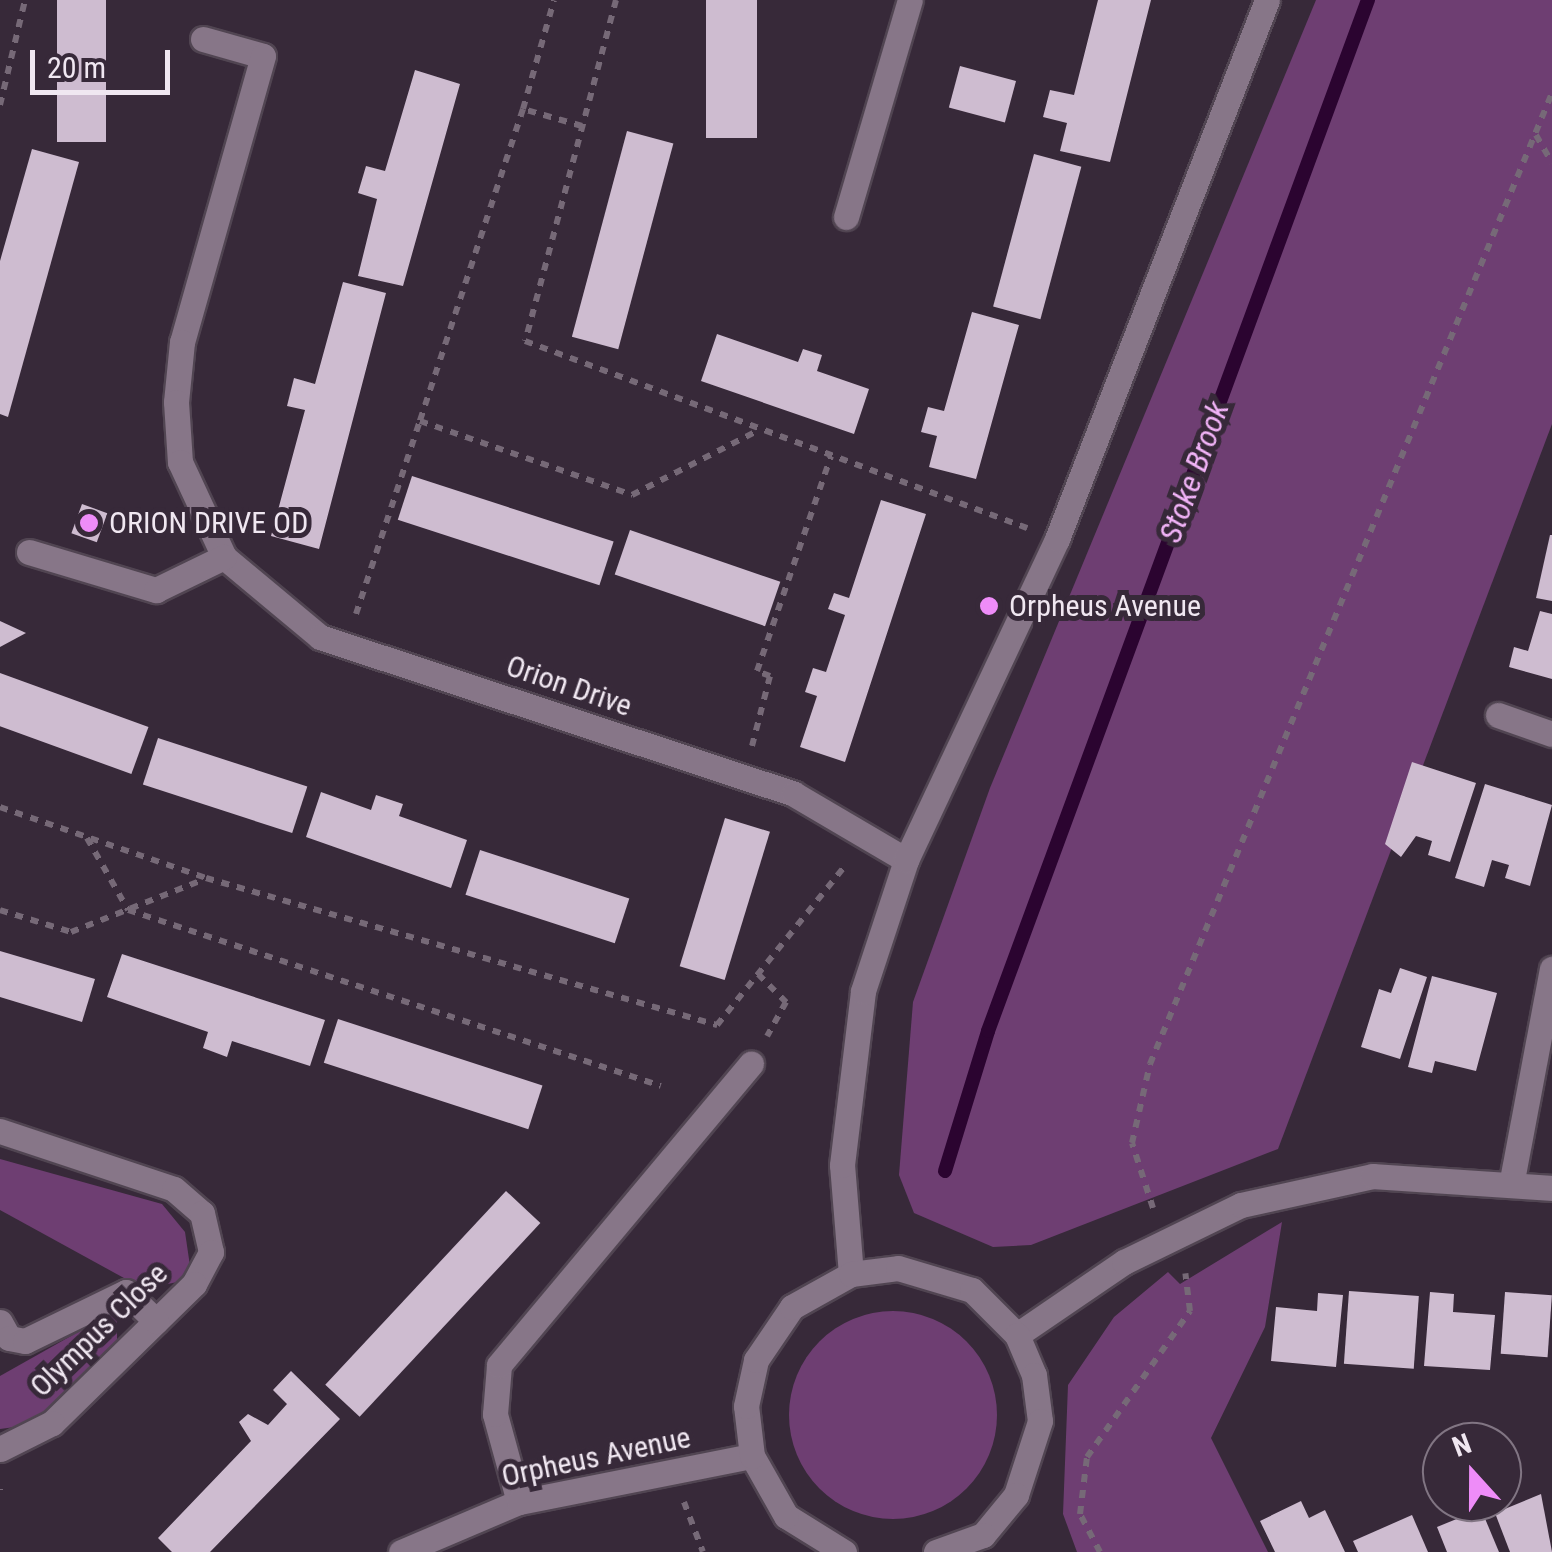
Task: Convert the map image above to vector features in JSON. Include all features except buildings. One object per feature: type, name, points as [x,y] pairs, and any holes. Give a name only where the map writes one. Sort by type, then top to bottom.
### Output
[{"type":"street","points":[[846,217],[910,0]]},
{"type":"street","points":[[851,1274],[842,1165],[863,990],[906,860],[1057,539],[1267,0]]},
{"type":"street","name":"Orion Drive","points":[[204,39],[263,56],[182,342],[176,402],[180,462],[224,557],[267,599],[346,645],[794,794],[906,860]]},
{"type":"street","points":[[28,552],[156,590],[224,557]]},
{"type":"street","points":[[1498,714],[1552,734]]},
{"type":"street","points":[[1512,1180],[1552,968]]},
{"type":"street","points":[[519,1502],[495,1414],[499,1365],[751,1064]]},
{"type":"street","name":"Olympus Close","points":[[0,1130],[174,1190],[202,1213],[212,1252],[156,1321],[52,1423],[0,1449]]},
{"type":"street","points":[[1017,1334],[1169,1240],[1241,1205],[1374,1176],[1512,1180],[1552,1188]]},
{"type":"street","points":[[844,1552],[786,1516],[752,1456],[746,1406],[756,1360],[792,1308],[851,1274],[924,1270],[972,1290],[1017,1334],[1040,1421],[1028,1471],[991,1544],[936,1552]]},
{"type":"street","points":[[0,1322],[9,1338],[25,1341],[126,1292],[156,1321]]},
{"type":"street","name":"Orpheus Avenue","points":[[401,1552],[519,1502],[752,1456]]},
{"type":"path","points":[[0,104],[25,0]]},
{"type":"path","points":[[346,645],[523,110],[554,0]]},
{"type":"path","points":[[616,0],[525,341],[1057,539]]},
{"type":"path","points":[[1100,1552],[1080,1514],[1087,1457],[1190,1311],[1188,1277],[1169,1240],[1132,1143],[1150,1064],[1552,92]]},
{"type":"path","points":[[523,110],[582,126]]},
{"type":"path","points":[[1535,134],[1552,163]]},
{"type":"path","points":[[420,421],[632,494],[760,430]]},
{"type":"path","points":[[744,780],[770,676],[757,672],[830,456]]},
{"type":"path","points":[[0,808],[206,878],[717,1025],[869,838]]},
{"type":"path","points":[[86,837],[128,910],[661,1086]]},
{"type":"path","points":[[0,910],[72,932],[206,878]]},
{"type":"path","points":[[751,1064],[786,1002],[758,974]]},
{"type":"path","points":[[673,1472],[703,1552]]},
{"type":"shaded area","points":[[1316,0],[1552,0],[1552,424],[1278,1149],[1031,1245],[993,1247],[914,1213],[899,1175],[913,1002],[990,788]]},
{"type":"shaded area","points":[[0,1159],[162,1204],[185,1232],[190,1266],[182,1281],[144,1289],[0,1210]]},
{"type":"shaded area","points":[[1282,1222],[1265,1327],[1211,1438],[1268,1552],[1077,1552],[1063,1514],[1068,1385],[1114,1317],[1168,1272],[1180,1284]]},
{"type":"shaded area","points":[[117,1310],[117,1348],[30,1425],[0,1429],[0,1376]]},
{"type":"shaded area","points":[[893,1311],[933,1319],[966,1342],[989,1375],[997,1415],[989,1455],[966,1488],[933,1511],[893,1519],[853,1511],[820,1488],[797,1455],[789,1415],[797,1375],[820,1342],[853,1319]]},
{"type":"waterway","name":"Stoke Brook","points":[[945,1171],[988,1031],[1368,0]]},
{"type":"place","name":"ORION DRIVE OD","points":[[89,523]]},
{"type":"place","name":"Orpheus Avenue","points":[[989,606]]}]
